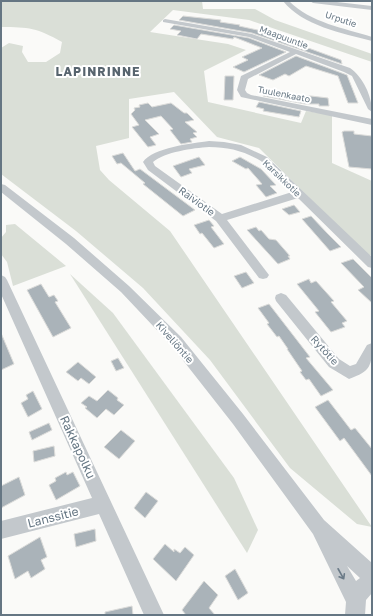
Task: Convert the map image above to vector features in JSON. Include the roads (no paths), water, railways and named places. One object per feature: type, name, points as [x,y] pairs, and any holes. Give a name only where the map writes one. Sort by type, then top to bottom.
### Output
[{"type":"street","name":"Urputie","points":[[286,1],[290,7],[317,21],[372,39]]},
{"type":"street","points":[[313,1],[372,8]]},
{"type":"street","name":"Maapuuntie","points":[[165,21],[250,35],[352,72],[372,109]]},
{"type":"street","name":"Tuulenkaato","points":[[295,52],[244,78],[241,90],[244,95],[372,122]]},
{"type":"street","name":"Karsikkotie","points":[[148,162],[150,159],[158,155],[209,144],[236,147],[255,153],[264,159],[298,194],[372,264]]},
{"type":"street","name":"Raiviotie","points":[[148,162],[151,168],[220,218],[298,194]]},
{"type":"street","name":"Kiveliöntie","points":[[1,187],[70,241],[125,289],[176,341],[238,419],[318,526],[372,576]]},
{"type":"street","points":[[220,218],[263,275]]},
{"type":"street","name":"Rakkapolku","points":[[1,280],[154,615]]},
{"type":"street","name":"Rytötie","points":[[280,298],[334,362],[349,373],[361,368],[372,349]]},
{"type":"street","name":"Lanssitie","points":[[1,530],[104,504]]},
{"type":"street","name":"Kiveliöntie","points":[[318,526],[355,607]]},
{"type":"street","points":[[355,607],[360,590],[372,583]]},
{"type":"district","name":"LAPINRINNE","points":[[98,71]]}]
